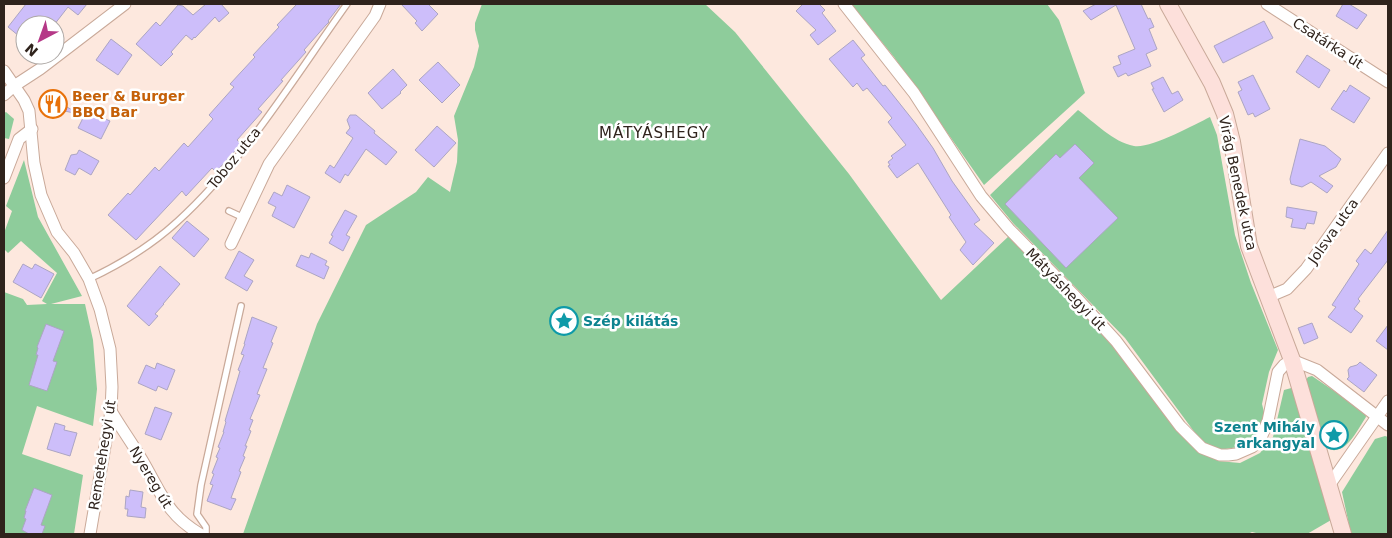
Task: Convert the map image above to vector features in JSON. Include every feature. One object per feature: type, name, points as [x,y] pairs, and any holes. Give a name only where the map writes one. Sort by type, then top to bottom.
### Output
[{"type":"street","points":[[4,95],[125,4]]},
{"type":"street","points":[[231,244],[269,164],[375,16],[380,4]]},
{"type":"street","name":"Mátyáshegyi út","points":[[844,4],[914,93],[982,196],[1009,229],[1116,341],[1180,426],[1202,448],[1220,454],[1236,454],[1252,447],[1260,440],[1268,421],[1278,372],[1292,360]]},
{"type":"street","name":"Virág Benedek utca","points":[[1168,4],[1212,84],[1225,114],[1232,142],[1249,246],[1292,360],[1330,484],[1343,534]]},
{"type":"street","name":"Csatárka út","points":[[1267,4],[1388,82]]},
{"type":"street","name":"Remetehegyi út","points":[[4,71],[24,100],[28,111],[32,130],[37,181],[47,210],[58,232],[74,253],[89,279],[100,310],[110,349],[111,411],[90,534]]},
{"type":"street","points":[[4,178],[19,139],[32,130]]},
{"type":"street","name":"Jolsva utca","points":[[1268,297],[1287,289],[1306,269],[1388,153]]},
{"type":"street","points":[[1292,360],[1318,370],[1388,425]]},
{"type":"street","points":[[1330,484],[1388,401]]},
{"type":"street","name":"Nyereg út","points":[[111,411],[174,515],[200,534]]},
{"type":"lane","name":"Toboz utca","points":[[89,279],[126,261],[178,221],[217,180],[260,126],[347,4]]},
{"type":"lane","points":[[229,211],[244,218]]},
{"type":"lane","points":[[206,534],[206,527],[197,514],[201,485],[241,306]]},
{"type":"green space","points":[[482,4],[705,4],[735,32],[849,174],[941,300],[1010,235],[1092,320],[1194,446],[1218,461],[1240,463],[1260,453],[1273,437],[1284,390],[1295,387],[1338,516],[1307,534],[1260,534],[1252,532],[1248,534],[243,534],[317,324],[366,225],[416,192],[428,177],[450,192],[457,162],[458,140],[454,116],[474,67],[479,46],[475,23]]},
{"type":"green space","points":[[851,4],[1047,4],[1059,20],[1085,93],[984,185],[894,57]]},
{"type":"green space","points":[[1078,110],[1111,136],[1134,146],[1150,144],[1161,140],[1210,117],[1217,135],[1235,235],[1251,283],[1278,350],[1269,372],[1262,404],[1266,420],[1258,438],[1245,446],[1219,450],[1201,441],[1125,338],[1013,223],[990,195]]},
{"type":"green space","points":[[6,112],[14,119],[9,139],[4,138],[4,113]]},
{"type":"green space","points":[[24,160],[38,217],[82,296],[51,304],[85,304],[93,340],[97,389],[93,426],[37,406],[22,454],[83,475],[74,534],[4,534],[4,292],[23,299],[27,305],[47,304],[42,301],[57,273],[21,241],[8,253],[4,249],[4,233],[12,211],[6,206]]},
{"type":"green space","points":[[1312,376],[1365,412],[1366,417],[1357,432],[1340,449],[1327,449],[1320,440],[1306,380]]},
{"type":"green space","points":[[1388,437],[1388,534],[1351,534],[1342,492],[1375,439]]},
{"type":"building","points":[[26,4],[87,4],[78,15],[68,7],[62,15],[17,15]]},
{"type":"building","points":[[206,4],[221,4],[229,13],[219,22],[215,17],[192,40],[186,35],[171,52],[173,54],[161,66],[136,44],[156,22],[160,26],[178,5],[183,6],[193,15]]},
{"type":"building","points":[[297,4],[341,4],[329,22],[304,50],[306,52],[258,109],[262,112],[237,140],[241,144],[216,172],[212,168],[186,196],[182,191],[136,240],[108,215],[128,193],[130,195],[155,167],[159,171],[184,143],[188,147],[213,119],[209,115],[234,87],[230,84],[279,27],[277,25]]},
{"type":"building","points":[[401,4],[428,4],[438,14],[422,31],[415,23],[417,21]]},
{"type":"building","points":[[803,4],[819,4],[825,10],[822,13],[836,31],[818,45],[810,35],[816,30],[796,11]]},
{"type":"building","points":[[1096,4],[1141,4],[1154,27],[1149,29],[1157,49],[1146,54],[1151,66],[1128,76],[1126,73],[1118,77],[1113,67],[1121,64],[1118,56],[1135,49],[1116,5],[1091,20],[1083,11]]},
{"type":"building","points":[[1343,4],[1349,4],[1367,15],[1357,29],[1336,16]]},
{"type":"building","points":[[15,18],[15,33],[8,27]]},
{"type":"building","points":[[1264,21],[1273,38],[1223,63],[1214,46]]},
{"type":"building","points":[[111,39],[132,55],[118,75],[96,60]]},
{"type":"building","points":[[853,40],[865,55],[861,58],[883,86],[885,85],[933,148],[952,181],[980,220],[974,224],[994,243],[973,265],[960,250],[966,242],[949,217],[951,215],[918,163],[897,178],[888,166],[890,165],[888,162],[893,158],[891,156],[906,145],[888,122],[892,118],[867,88],[863,91],[857,83],[853,87],[829,59]]},
{"type":"building","points":[[1307,55],[1330,70],[1319,88],[1296,72]]},
{"type":"building","points":[[438,62],[460,85],[442,103],[419,80]]},
{"type":"building","points":[[393,69],[407,85],[401,93],[382,109],[368,93]]},
{"type":"building","points":[[1253,75],[1270,109],[1255,117],[1253,113],[1248,115],[1238,92],[1242,90],[1238,82]]},
{"type":"building","points":[[1163,77],[1172,94],[1178,91],[1183,100],[1164,112],[1152,89],[1154,89],[1151,83]]},
{"type":"building","points":[[1350,85],[1370,98],[1354,123],[1331,109],[1344,90],[1346,92]]},
{"type":"building","name":"Beer & Burger BBQ Bar","points":[[50,93],[60,99],[58,102],[74,111],[74,113],[55,109],[54,112],[44,110],[43,107]]},
{"type":"building","points":[[86,112],[110,121],[101,139],[78,128]]},
{"type":"building","points":[[350,115],[356,115],[397,152],[386,165],[366,149],[348,176],[345,174],[340,183],[325,173],[330,165],[334,168],[353,138],[346,133],[350,128],[347,120]]},
{"type":"building","points":[[437,126],[456,143],[434,167],[415,150]]},
{"type":"building","points":[[1300,139],[1325,146],[1341,159],[1336,167],[1319,176],[1333,186],[1327,193],[1311,182],[1302,187],[1291,184],[1290,179]]},
{"type":"building","points":[[1075,144],[1094,163],[1079,178],[1118,218],[1066,268],[1005,204],[1056,154],[1060,158]]},
{"type":"building","points":[[79,150],[99,161],[91,175],[79,168],[75,175],[65,170],[71,155],[77,154]]},
{"type":"building","points":[[287,185],[310,197],[294,228],[272,216],[276,207],[268,203],[274,192],[282,196]]},
{"type":"building","points":[[1287,207],[1317,212],[1314,224],[1307,223],[1305,229],[1291,227],[1293,219],[1286,217]]},
{"type":"building","points":[[345,210],[357,216],[346,235],[350,237],[343,251],[329,243],[333,236],[331,235]]},
{"type":"building","points":[[187,221],[209,239],[194,257],[172,238]]},
{"type":"building","points":[[1388,230],[1388,260],[1358,299],[1360,301],[1354,309],[1363,316],[1351,333],[1328,317],[1336,307],[1332,305],[1359,264],[1356,261],[1365,249],[1371,254]]},
{"type":"building","points":[[239,251],[254,260],[244,276],[253,281],[247,291],[225,278]]},
{"type":"building","points":[[311,253],[327,261],[325,265],[329,267],[324,279],[296,266],[301,255],[309,258]]},
{"type":"building","points":[[23,264],[32,269],[35,264],[54,274],[41,298],[13,282]]},
{"type":"building","points":[[160,266],[180,284],[155,314],[158,316],[149,326],[127,306]]},
{"type":"building","points":[[252,317],[277,327],[263,368],[267,369],[257,394],[260,395],[250,419],[253,420],[249,430],[251,431],[245,446],[247,446],[243,456],[245,457],[239,471],[241,472],[231,498],[236,499],[231,510],[207,501],[213,485],[210,484],[218,458],[216,457],[220,448],[218,447],[224,432],[225,421],[240,371],[238,370],[244,355],[241,354]]},
{"type":"building","points":[[1312,323],[1318,338],[1304,344],[1298,328]]},
{"type":"building","points":[[46,324],[64,331],[53,361],[57,362],[47,391],[29,385],[38,355],[36,355],[37,347]]},
{"type":"building","points":[[1388,325],[1388,350],[1376,341]]},
{"type":"building","points":[[1360,362],[1377,375],[1364,392],[1347,379],[1350,367]]},
{"type":"building","points":[[157,363],[175,370],[167,390],[158,386],[156,391],[138,383],[146,365],[155,369]]},
{"type":"building","points":[[155,407],[172,413],[161,440],[145,434]]},
{"type":"building","points":[[55,423],[65,426],[64,430],[77,433],[70,456],[47,449]]},
{"type":"building","points":[[34,488],[52,495],[41,525],[45,526],[42,534],[29,534],[22,530],[26,519],[24,518],[25,511]]},
{"type":"building","points":[[130,490],[143,492],[141,507],[146,508],[145,518],[127,516],[128,509],[125,509],[126,496],[129,497]]},
{"type":"place","name":"Beer & Burger BBQ Bar","points":[[53,104]]},
{"type":"place","name":"Szép kilátás","points":[[564,321]]},
{"type":"place","name":"Szent Mihály arkangyal","points":[[1334,435]]},
{"type":"district","name":"MÁTYÁSHEGY","points":[[654,133]]}]
